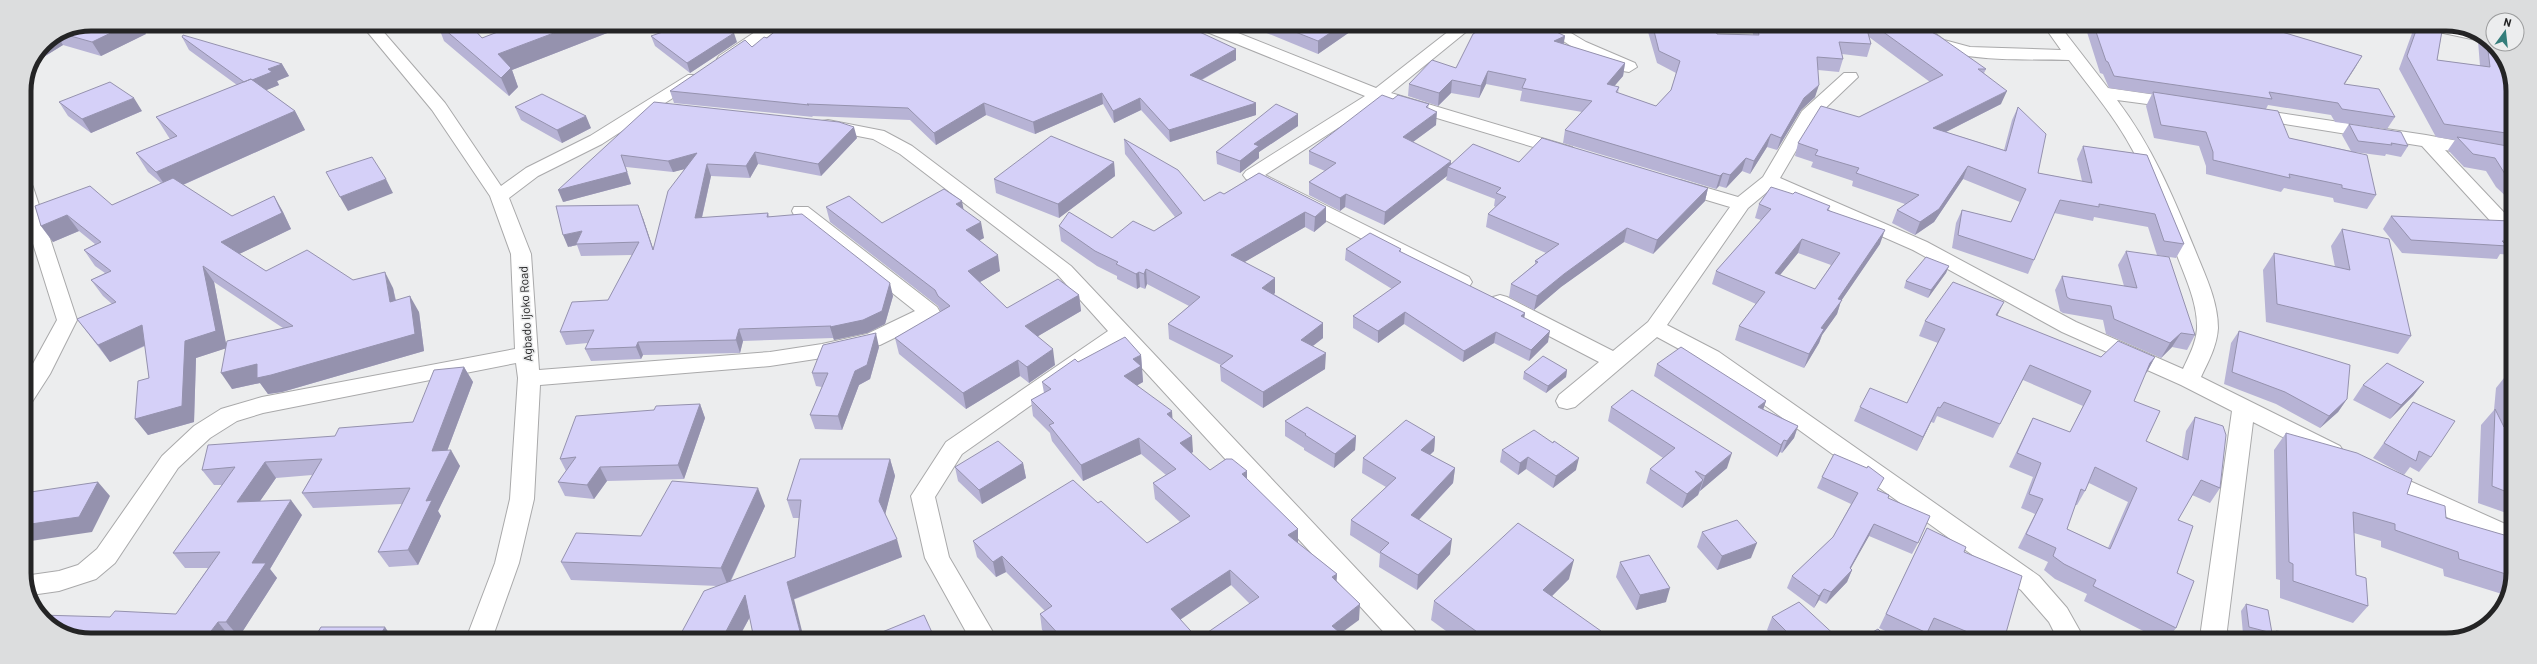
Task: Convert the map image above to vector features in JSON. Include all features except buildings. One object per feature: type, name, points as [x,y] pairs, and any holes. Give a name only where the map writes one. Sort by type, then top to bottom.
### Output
[{"type":"street","name":"Agbado Ijoko Road","points":[[375,31],[439,107],[500,196],[521,254],[526,354],[529,378],[522,499],[507,563],[480,633]]},
{"type":"street","points":[[500,196],[532,172],[596,140],[653,107],[767,31]]},
{"type":"street","points":[[1218,31],[1378,95],[1582,156]]},
{"type":"street","points":[[1459,31],[1378,95],[1252,175],[1615,361]]},
{"type":"street","points":[[1557,31],[1580,45],[1629,67]]},
{"type":"street","points":[[1922,31],[1938,43],[1953,49],[1970,52],[2073,55]]},
{"type":"street","points":[[2056,31],[2104,93],[2134,136],[2159,184],[2194,274],[2207,324],[2202,350],[2189,380]]},
{"type":"street","points":[[1567,401],[1656,327],[1741,204],[1770,180],[1808,115],[1850,77]]},
{"type":"street","points":[[2104,93],[2196,106]]},
{"type":"street","points":[[653,107],[685,110]]},
{"type":"street","points":[[2234,112],[2426,140],[2498,153]]},
{"type":"street","points":[[811,123],[842,126],[878,134],[906,150],[1064,270],[1400,633]]},
{"type":"street","points":[[2426,140],[2506,227]]},
{"type":"street","points":[[1770,180],[1920,246],[2069,327],[2189,380],[2357,464],[2506,535]]},
{"type":"street","points":[[1666,181],[1741,204]]},
{"type":"street","points":[[31,207],[54,272],[67,320],[31,386]]},
{"type":"street","points":[[529,378],[770,359],[822,351],[873,340],[930,312],[801,211]]},
{"type":"street","points":[[1656,327],[1711,357],[2030,583],[2058,615],[2068,633]]},
{"type":"street","points":[[981,633],[937,558],[924,496],[954,448],[1122,331]]},
{"type":"street","points":[[32,584],[59,582],[80,574],[106,556],[170,462],[202,432],[229,415],[262,405],[526,354]]},
{"type":"street","points":[[2215,633],[2214,630],[2244,407]]}]
